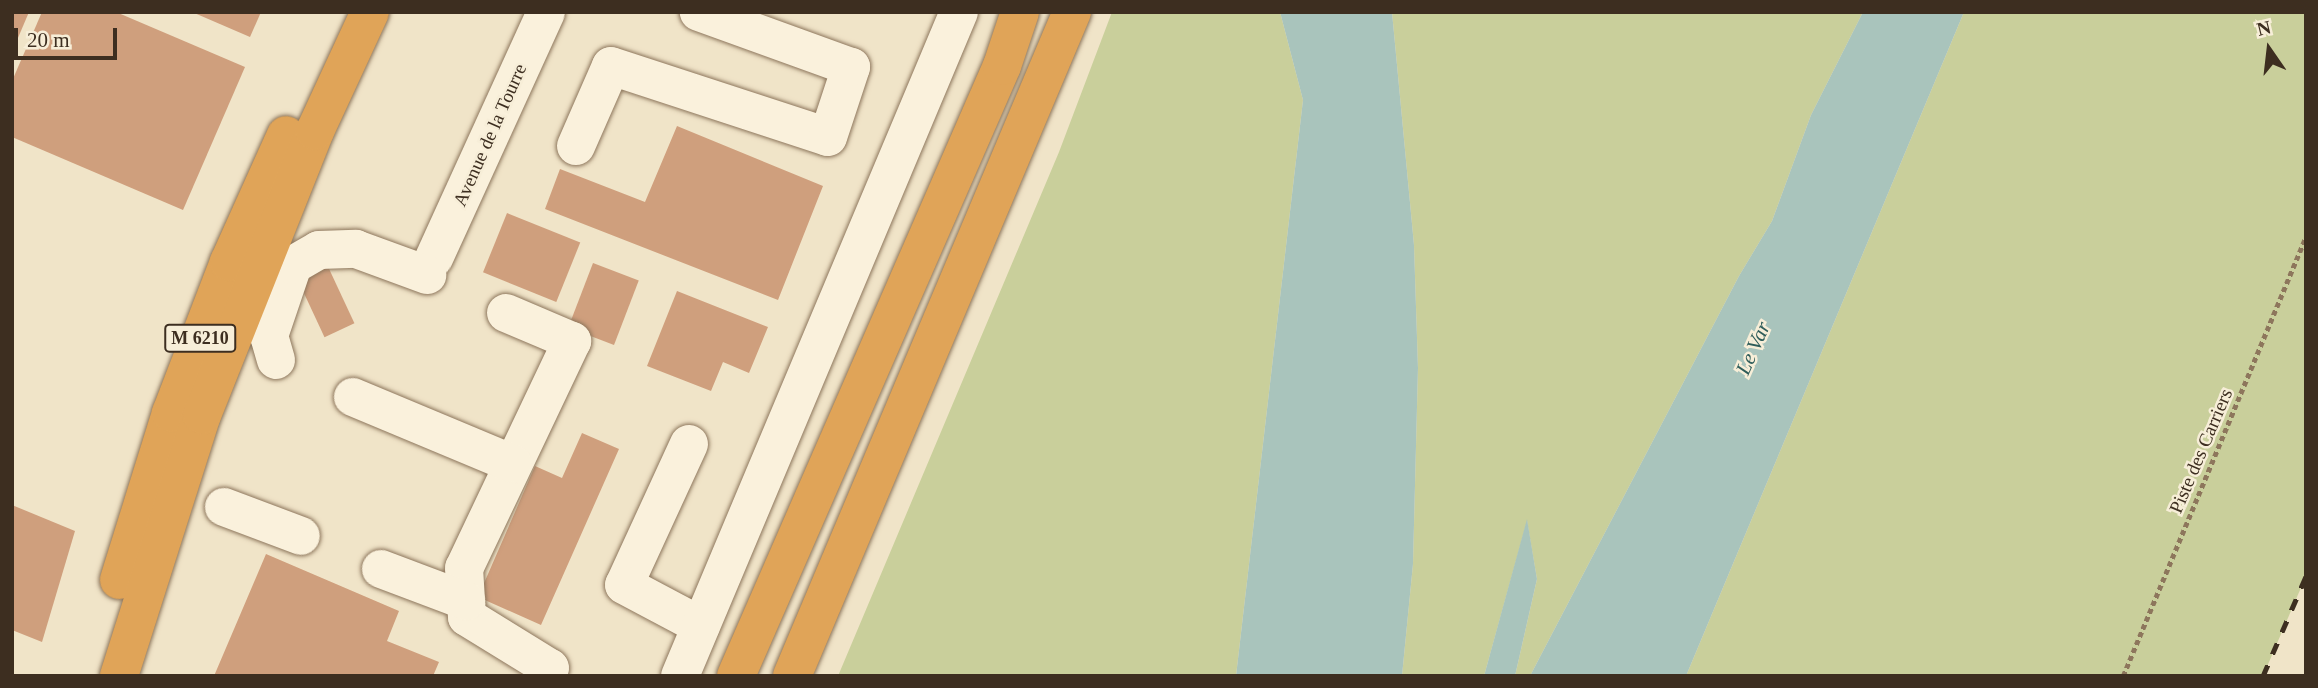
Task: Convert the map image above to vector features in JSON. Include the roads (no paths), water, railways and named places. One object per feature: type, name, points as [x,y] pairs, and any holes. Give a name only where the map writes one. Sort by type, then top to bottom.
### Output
[{"type":"highway","name":"M 6210","points":[[93,676],[171,413],[229,262],[341,12]]},
{"type":"highway","name":"M 6210","points":[[119,676],[202,415],[310,144],[370,12]]},
{"type":"highway","points":[[736,676],[1002,66],[1020,12]]},
{"type":"highway","points":[[792,676],[1072,12]]},
{"type":"street","name":"Avenue de la Tourre","points":[[276,360],[270,336],[293,265],[319,250],[356,248],[431,267],[546,12]]},
{"type":"street","points":[[576,146],[611,66],[828,137],[851,67],[699,12]]},
{"type":"street","points":[[680,676],[959,12]]},
{"type":"street","points":[[506,313],[572,341],[464,568],[467,617],[550,668],[546,676]]},
{"type":"street","points":[[353,397],[513,464]]},
{"type":"street","points":[[689,444],[624,585],[701,626]]},
{"type":"street","points":[[224,507],[301,536]]},
{"type":"street","points":[[381,569],[466,601]]},
{"type":"water","points":[[1280,12],[1392,12],[1414,245],[1418,368],[1413,564],[1402,676],[1236,676],[1303,100]]},
{"type":"water","name":"Le Var","points":[[1863,12],[1964,12],[1686,676],[1530,676],[1739,276],[1772,221],[1811,115]]},
{"type":"water","points":[[1527,519],[1537,579],[1515,676],[1484,676]]},
{"type":"railway","points":[[2263,676],[2306,576]]}]
